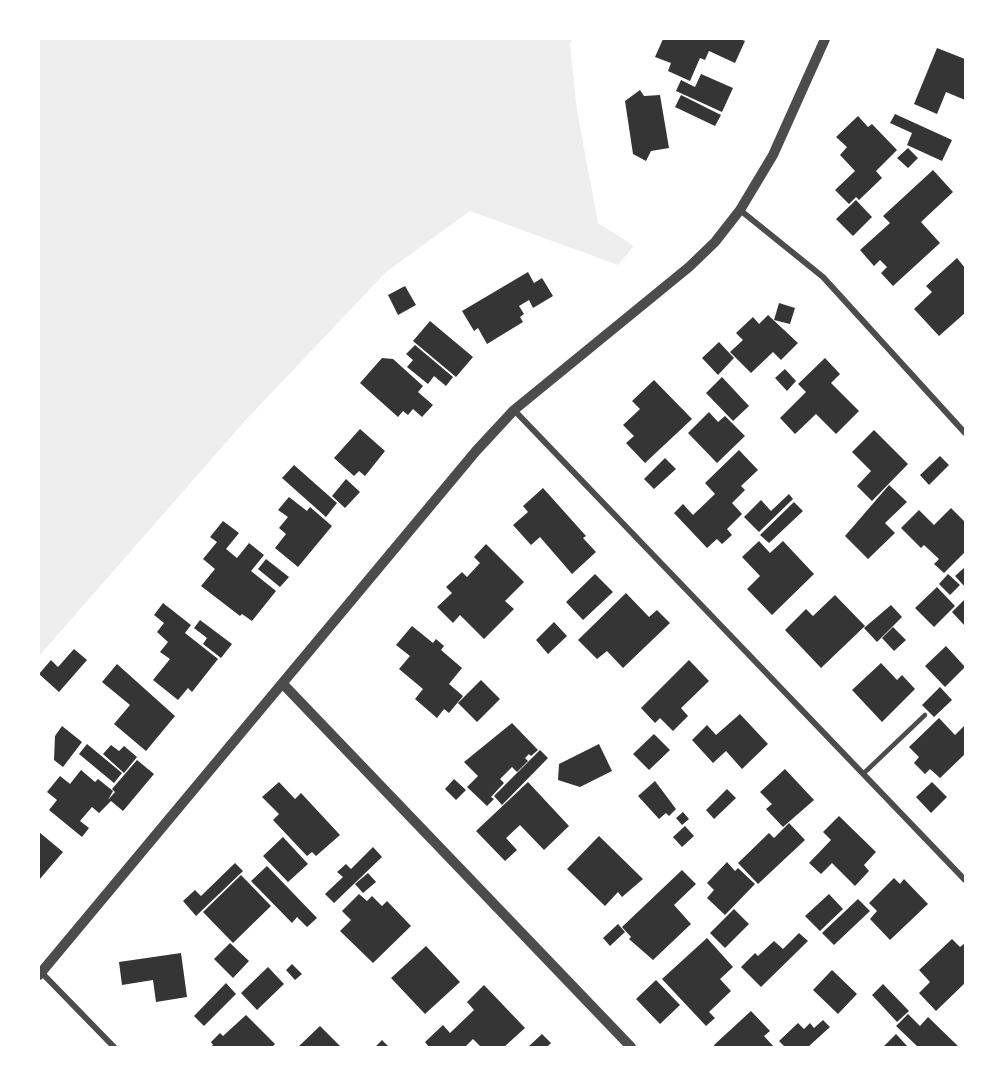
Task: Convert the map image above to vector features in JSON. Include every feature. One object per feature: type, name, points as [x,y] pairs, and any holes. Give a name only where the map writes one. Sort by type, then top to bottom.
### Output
[{"type":"street","points":[[114,1047],[40,973],[477,451],[514,410],[689,267],[740,210],[773,155],[825,39]]},
{"type":"street","points":[[740,210],[823,278],[965,433]]},
{"type":"street","points":[[514,410],[965,880]]},
{"type":"street","points":[[283,684],[632,1047]]},
{"type":"lane","points":[[863,774],[925,715]]},
{"type":"shaded area","points":[[39,39],[572,39],[570,44],[577,111],[598,223],[634,246],[618,265],[470,211],[386,272],[243,423],[39,656]]},
{"type":"building","points":[[663,39],[740,39],[745,41],[735,63],[709,51],[705,60],[700,58],[690,81],[668,71],[671,63],[655,57]]},
{"type":"building","points":[[937,48],[965,59],[965,100],[946,92],[937,114],[914,104]]},
{"type":"building","points":[[701,74],[733,88],[722,112],[676,91],[681,80],[695,87]]},
{"type":"building","points":[[640,90],[644,96],[660,95],[669,148],[651,151],[646,161],[633,154],[625,101]]},
{"type":"building","points":[[681,95],[721,115],[715,126],[675,107]]},
{"type":"building","points":[[895,114],[952,140],[942,161],[907,145],[912,133],[890,123]]},
{"type":"building","points":[[858,116],[868,127],[872,124],[897,150],[876,171],[882,178],[859,200],[856,197],[849,204],[835,190],[855,171],[840,155],[847,147],[836,137]]},
{"type":"building","points":[[908,148],[918,158],[908,168],[897,158]]},
{"type":"building","points":[[933,170],[953,192],[921,222],[940,243],[893,286],[881,273],[887,267],[880,260],[874,266],[860,250],[890,223],[883,216]]},
{"type":"building","points":[[856,200],[872,217],[853,236],[836,219]]},
{"type":"building","points":[[957,258],[965,268],[965,313],[939,336],[914,309],[932,292],[926,286]]},
{"type":"building","points":[[528,272],[534,283],[542,278],[553,296],[533,308],[529,300],[519,306],[524,314],[520,317],[523,322],[487,344],[478,328],[474,331],[462,311]]},
{"type":"building","points":[[405,286],[416,305],[398,315],[388,295]]},
{"type":"building","points":[[779,303],[795,308],[790,324],[774,320]]},
{"type":"building","points":[[768,315],[798,343],[781,360],[773,352],[751,373],[730,352],[743,340],[736,333],[753,317],[759,324]]},
{"type":"building","points":[[430,321],[473,357],[456,377],[413,341]]},
{"type":"building","points":[[719,342],[734,358],[718,375],[702,358]]},
{"type":"building","points":[[415,345],[453,377],[446,386],[434,376],[428,384],[407,367],[413,360],[406,354]]},
{"type":"building","points":[[382,358],[393,359],[423,386],[418,392],[433,405],[422,417],[413,409],[408,415],[403,411],[398,417],[360,383]]},
{"type":"building","points":[[825,358],[840,374],[831,383],[859,411],[836,434],[816,414],[795,434],[780,418],[806,392],[798,384]]},
{"type":"building","points":[[785,369],[796,381],[787,391],[775,378]]},
{"type":"building","points":[[722,377],[749,406],[733,421],[706,393]]},
{"type":"building","points":[[654,380],[692,419],[645,463],[626,443],[634,436],[623,425],[640,409],[632,401]]},
{"type":"building","points":[[709,412],[718,422],[725,416],[745,436],[717,463],[688,433]]},
{"type":"building","points":[[360,429],[385,451],[365,476],[359,471],[354,476],[334,458]]},
{"type":"building","points":[[874,430],[908,464],[872,501],[857,486],[871,471],[852,452]]},
{"type":"building","points":[[739,450],[758,470],[741,486],[745,490],[732,503],[742,514],[727,529],[732,535],[722,544],[717,539],[707,548],[674,513],[683,504],[693,515],[715,494],[705,483]]},
{"type":"building","points":[[940,456],[949,465],[929,485],[920,475]]},
{"type":"building","points":[[665,458],[676,469],[654,489],[644,479]]},
{"type":"building","points":[[294,465],[337,503],[326,517],[282,478]]},
{"type":"building","points":[[346,479],[360,492],[345,508],[332,496]]},
{"type":"building","points":[[889,485],[907,502],[885,523],[895,533],[868,559],[845,536]]},
{"type":"building","points":[[543,488],[586,536],[583,538],[596,552],[572,574],[540,537],[531,545],[513,525],[528,512],[523,506]]},
{"type":"building","points":[[789,494],[793,499],[759,532],[744,517],[761,500],[771,511]]},
{"type":"building","points":[[289,497],[307,511],[310,507],[332,526],[298,567],[275,548],[286,534],[279,528],[288,517],[278,510]]},
{"type":"building","points":[[794,502],[803,511],[769,543],[760,535]]},
{"type":"building","points":[[951,508],[965,522],[965,552],[944,573],[934,564],[939,559],[924,545],[921,548],[901,528],[919,510],[934,525]]},
{"type":"building","points":[[223,521],[239,533],[226,549],[237,558],[249,543],[264,555],[251,571],[276,591],[252,621],[242,614],[240,616],[201,586],[215,569],[203,559],[217,542],[210,537]]},
{"type":"building","points":[[759,541],[770,553],[783,541],[814,574],[772,615],[747,589],[760,576],[742,557]]},
{"type":"building","points":[[486,544],[524,582],[505,601],[514,609],[484,639],[460,615],[453,623],[437,607],[452,593],[446,587],[462,572],[467,577],[480,563],[474,557]]},
{"type":"building","points":[[266,559],[289,577],[280,587],[258,569]]},
{"type":"building","points":[[965,567],[965,587],[955,576]]},
{"type":"building","points":[[595,574],[613,592],[583,620],[566,602]]},
{"type":"building","points":[[948,574],[960,585],[950,595],[939,584]]},
{"type":"building","points":[[937,587],[955,606],[934,627],[915,608]]},
{"type":"building","points":[[626,593],[649,617],[657,610],[670,623],[623,668],[607,651],[597,659],[578,640]]},
{"type":"building","points":[[835,595],[865,626],[821,668],[785,630],[806,609],[813,616]]},
{"type":"building","points":[[965,599],[965,626],[952,612]]},
{"type":"building","points":[[163,603],[191,625],[185,633],[218,659],[192,692],[188,688],[178,700],[153,680],[170,659],[160,652],[168,642],[157,632],[164,623],[154,615]]},
{"type":"building","points":[[891,605],[902,617],[877,642],[864,628]]},
{"type":"building","points":[[200,620],[232,644],[221,658],[203,644],[207,638],[194,628]]},
{"type":"building","points":[[554,622],[567,636],[548,654],[536,640]]},
{"type":"building","points":[[412,626],[433,643],[436,639],[444,646],[441,650],[462,668],[449,684],[463,696],[449,713],[444,709],[437,718],[415,699],[423,689],[399,669],[410,656],[396,645]]},
{"type":"building","points":[[893,627],[906,640],[894,651],[882,638]]},
{"type":"building","points":[[946,646],[965,667],[945,687],[925,666]]},
{"type":"building","points":[[74,649],[87,660],[59,692],[39,674],[51,660],[58,667]]},
{"type":"building","points":[[689,660],[709,681],[681,708],[688,716],[673,731],[660,718],[655,723],[641,708]]},
{"type":"building","points":[[881,663],[897,680],[902,675],[915,689],[882,722],[852,690]]},
{"type":"building","points":[[117,664],[175,716],[146,751],[114,724],[130,705],[102,682]]},
{"type":"building","points":[[481,680],[500,699],[477,722],[458,703]]},
{"type":"building","points":[[940,687],[952,700],[934,717],[922,705]]},
{"type":"building","points":[[740,714],[768,744],[742,769],[726,751],[713,763],[692,740],[707,725],[716,735]]},
{"type":"building","points":[[939,718],[955,735],[965,725],[965,754],[940,778],[930,769],[925,774],[914,763],[919,757],[909,747]]},
{"type":"building","points":[[512,723],[538,750],[525,758],[528,761],[517,772],[512,767],[500,779],[504,783],[491,797],[494,799],[487,806],[467,787],[478,776],[464,762]]},
{"type":"building","points":[[62,726],[82,742],[63,767],[54,760],[55,736]]},
{"type":"building","points":[[654,734],[670,750],[649,770],[633,754]]},
{"type":"building","points":[[87,744],[122,773],[114,783],[79,754]]},
{"type":"building","points":[[599,744],[612,771],[580,787],[558,780],[559,764]]},
{"type":"building","points":[[111,745],[119,751],[124,746],[137,757],[124,773],[103,754]]},
{"type":"building","points":[[540,750],[548,758],[502,805],[494,796]]},
{"type":"building","points":[[137,760],[154,774],[123,811],[111,801],[99,813],[92,807],[80,821],[89,828],[82,837],[49,810],[57,800],[47,792],[60,776],[70,784],[81,770],[95,782],[98,779],[113,791],[108,800],[115,792],[112,789]]},
{"type":"building","points":[[785,769],[814,800],[783,827],[766,809],[772,804],[760,792]]},
{"type":"building","points":[[454,779],[466,790],[456,800],[445,789]]},
{"type":"building","points":[[655,781],[676,809],[669,816],[666,813],[659,819],[638,796]]},
{"type":"building","points":[[279,782],[295,799],[301,793],[340,835],[316,856],[312,852],[307,856],[273,820],[279,814],[262,797]]},
{"type":"building","points":[[528,782],[569,826],[544,850],[520,825],[506,838],[517,850],[505,861],[476,831]]},
{"type":"building","points":[[932,782],[947,797],[931,813],[916,797]]},
{"type":"building","points":[[727,789],[736,798],[714,819],[706,810]]},
{"type":"building","points":[[683,812],[689,819],[682,825],[676,818]]},
{"type":"building","points":[[839,816],[876,852],[864,865],[869,871],[855,886],[832,863],[821,874],[809,863],[831,840],[823,832]]},
{"type":"building","points":[[789,823],[805,840],[758,884],[738,863],[769,833],[774,838]]},
{"type":"building","points":[[685,826],[694,836],[682,847],[673,837]]},
{"type":"building","points":[[39,832],[63,852],[39,880]]},
{"type":"building","points":[[599,836],[643,879],[622,897],[618,892],[605,906],[567,869]]},
{"type":"building","points":[[283,837],[308,864],[288,882],[263,856]]},
{"type":"building","points":[[373,847],[382,857],[334,903],[325,894],[343,877],[337,872],[346,864],[351,869]]},
{"type":"building","points":[[727,862],[735,871],[738,868],[755,884],[725,915],[707,898],[714,890],[707,883]]},
{"type":"building","points":[[235,863],[243,871],[196,916],[183,901],[195,890],[201,896]]},
{"type":"building","points":[[267,866],[317,918],[307,927],[297,917],[292,923],[251,881]]},
{"type":"building","points":[[682,870],[696,884],[674,905],[691,924],[653,960],[629,939],[631,937],[622,927]]},
{"type":"building","points":[[368,873],[376,882],[363,893],[355,884]]},
{"type":"building","points":[[241,875],[271,906],[233,943],[203,912]]},
{"type":"building","points":[[894,878],[900,884],[904,879],[928,904],[890,940],[870,919],[877,911],[869,903]]},
{"type":"building","points":[[359,894],[367,901],[372,896],[382,906],[387,901],[411,926],[373,963],[340,931],[351,920],[342,911]]},
{"type":"building","points":[[829,894],[843,909],[820,931],[805,916]]},
{"type":"building","points":[[858,899],[870,911],[834,945],[822,933]]},
{"type":"building","points":[[734,909],[749,924],[725,948],[710,933]]},
{"type":"building","points":[[618,924],[625,932],[610,946],[603,938]]},
{"type":"building","points":[[799,933],[808,941],[761,987],[741,967],[755,953],[758,956],[774,941],[783,949]]},
{"type":"building","points":[[707,938],[733,967],[720,979],[731,991],[709,1012],[715,1018],[706,1026],[662,979]]},
{"type":"building","points":[[952,939],[960,947],[965,943],[965,983],[936,1011],[919,993],[930,982],[919,970]]},
{"type":"building","points":[[230,943],[249,961],[233,978],[214,959]]},
{"type":"building","points":[[426,946],[460,982],[425,1014],[391,978]]},
{"type":"building","points":[[181,953],[187,997],[156,1002],[153,980],[122,985],[119,962]]},
{"type":"building","points":[[292,964],[302,974],[295,980],[286,970]]},
{"type":"building","points":[[268,967],[284,984],[257,1010],[241,993]]},
{"type":"building","points":[[832,970],[857,994],[838,1014],[813,990]]},
{"type":"building","points":[[656,980],[680,1005],[660,1024],[636,999]]},
{"type":"building","points":[[226,983],[236,994],[204,1026],[194,1016]]},
{"type":"building","points":[[883,984],[909,1011],[897,1022],[872,995]]},
{"type":"building","points":[[484,985],[525,1028],[504,1047],[481,1047],[473,1039],[465,1047],[429,1047],[425,1042],[443,1025],[450,1033],[474,1010],[467,1002]]},
{"type":"building","points":[[751,1011],[770,1031],[764,1036],[774,1047],[715,1047],[714,1045]]},
{"type":"building","points":[[908,1014],[920,1026],[928,1017],[959,1047],[918,1047],[896,1026]]},
{"type":"building","points":[[246,1015],[275,1044],[272,1047],[211,1047],[213,1045],[211,1042],[220,1033],[223,1036]]},
{"type":"building","points":[[823,1020],[830,1027],[808,1047],[785,1047],[779,1041],[798,1023],[804,1029],[810,1023],[814,1028]]},
{"type":"building","points":[[320,1026],[341,1047],[298,1047]]},
{"type":"building","points":[[542,1034],[551,1043],[547,1047],[528,1047]]},
{"type":"building","points":[[896,1034],[908,1047],[883,1047]]},
{"type":"building","points":[[382,1040],[389,1047],[375,1047]]}]
